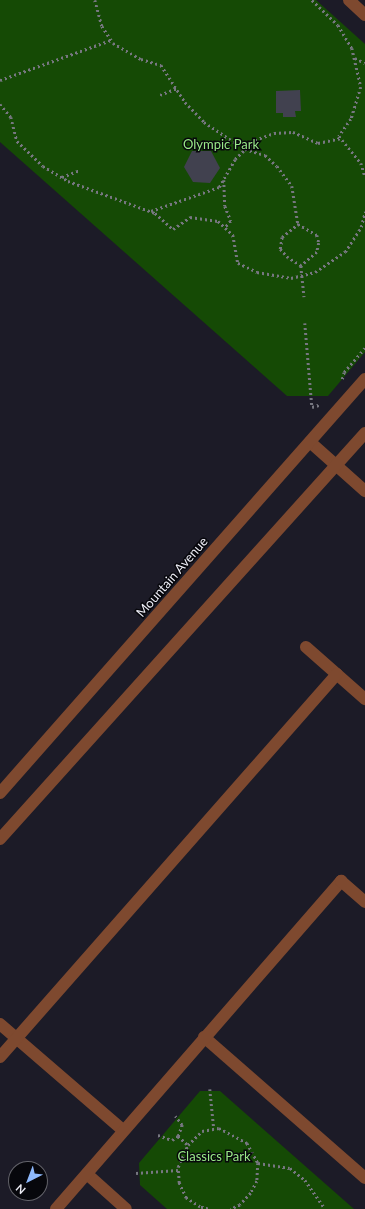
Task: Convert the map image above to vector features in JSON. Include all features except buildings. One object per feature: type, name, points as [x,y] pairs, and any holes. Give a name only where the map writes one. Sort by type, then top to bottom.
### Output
[{"type":"street","points":[[349,0],[365,15]]},
{"type":"street","name":"Mountain Avenue","points":[[0,792],[365,379]]},
{"type":"street","points":[[0,839],[337,466],[365,433]]},
{"type":"street","points":[[310,442],[365,492]]},
{"type":"street","points":[[306,647],[365,699]]},
{"type":"street","points":[[0,1057],[338,674]]},
{"type":"street","points":[[56,1209],[123,1130],[341,881],[365,902]]},
{"type":"street","points":[[0,1024],[123,1130]]},
{"type":"street","points":[[204,1038],[365,1178]]},
{"type":"street","points":[[87,1174],[126,1209]]},
{"type":"path","points":[[95,0],[102,26],[111,40],[141,59],[161,65],[185,102],[204,122],[245,149],[265,155],[277,166],[292,186],[298,224]]},
{"type":"path","points":[[312,0],[338,25],[352,48],[361,84],[359,101],[341,138]]},
{"type":"path","points":[[0,80],[111,40]]},
{"type":"path","points":[[354,58],[365,63]]},
{"type":"path","points":[[361,84],[365,80]]},
{"type":"path","points":[[160,95],[177,88]]},
{"type":"path","points":[[0,104],[11,117],[17,141],[44,166],[62,177],[102,195],[151,211],[173,229],[190,217],[218,221],[233,235],[238,263],[272,277],[291,278],[315,272],[345,252],[361,227],[365,212]]},
{"type":"path","points":[[151,211],[219,188],[235,159],[245,149],[256,140],[274,133],[293,132],[318,143],[341,138]]},
{"type":"path","points":[[341,138],[361,163],[365,176]]},
{"type":"path","points":[[62,177],[80,170]]},
{"type":"path","points":[[224,179],[225,206],[231,221],[225,228]]},
{"type":"path","points":[[298,224],[282,237],[280,249],[288,258],[301,266]]},
{"type":"path","points":[[298,224],[317,235],[319,243],[317,252],[301,266]]},
{"type":"path","points":[[301,266],[304,297]]},
{"type":"path","points":[[305,324],[312,407],[325,404]]},
{"type":"path","points":[[340,382],[344,372],[365,348]]},
{"type":"path","points":[[210,1089],[214,1130]]},
{"type":"path","points":[[158,1135],[172,1140],[178,1136],[182,1125],[175,1116]]},
{"type":"path","points":[[208,1209],[200,1207],[186,1198],[179,1183],[178,1170],[188,1145],[202,1131],[214,1130],[230,1132],[247,1142],[258,1163],[257,1181],[251,1193],[240,1205],[231,1209]]},
{"type":"path","points":[[178,1136],[188,1145]]},
{"type":"path","points":[[258,1163],[290,1168],[305,1180],[325,1209]]},
{"type":"path","points":[[136,1173],[178,1170]]},
{"type":"green space","name":"Olympic Park","points":[[0,0],[316,0],[365,44],[365,352],[328,396],[287,396],[0,142]]},
{"type":"green space","name":"Classics Park","points":[[200,1091],[220,1091],[354,1209],[167,1209],[140,1185],[139,1163]]}]
